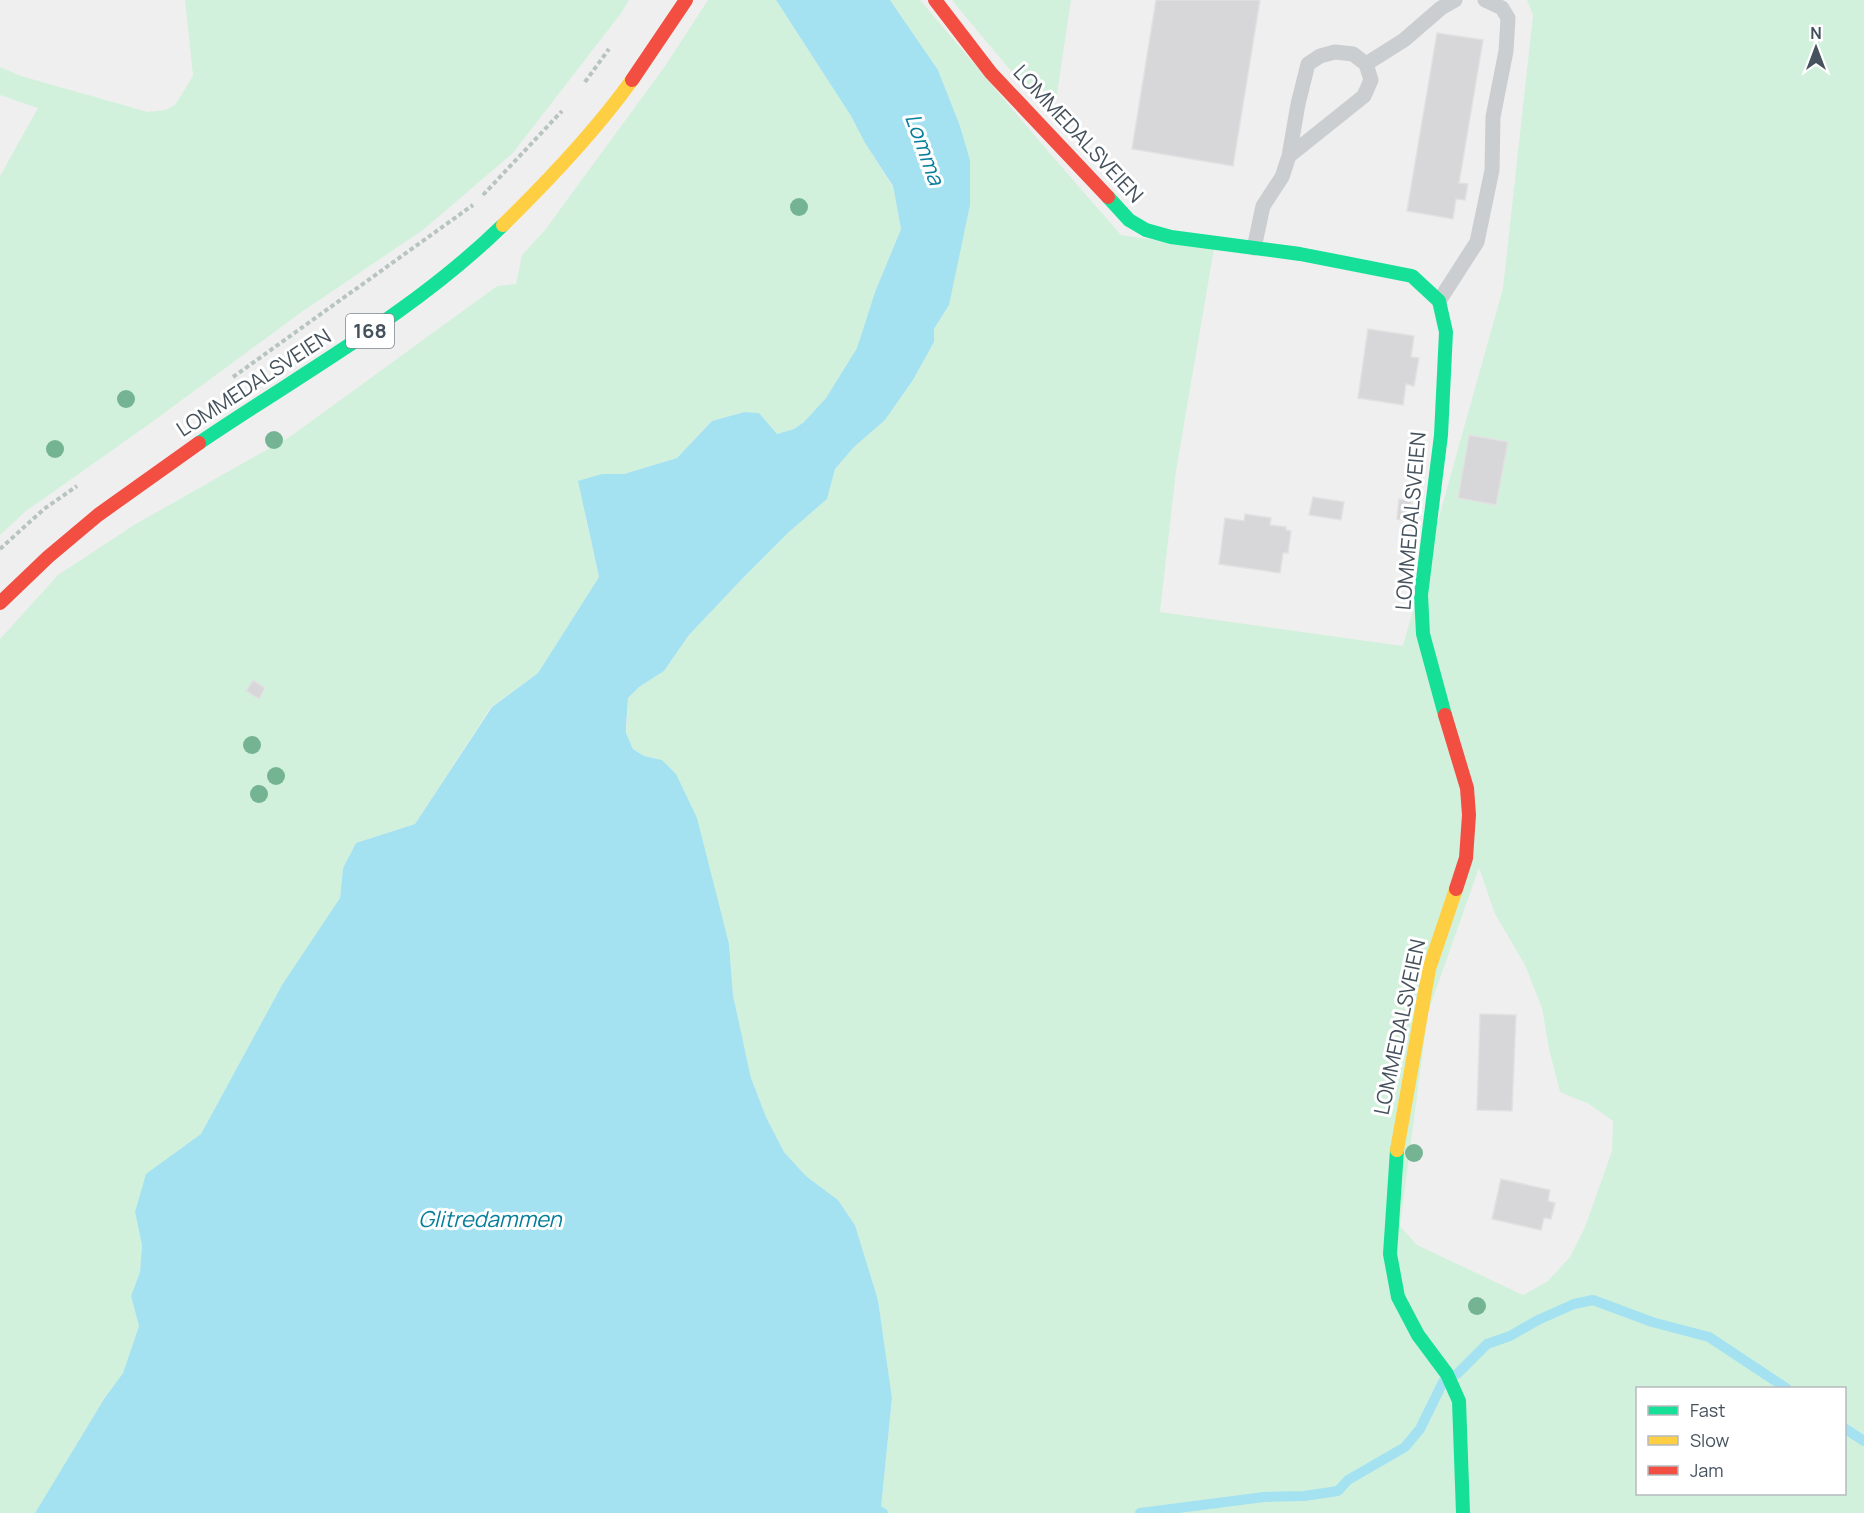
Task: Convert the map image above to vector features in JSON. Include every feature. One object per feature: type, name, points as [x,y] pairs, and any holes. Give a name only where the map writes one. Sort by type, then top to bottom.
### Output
[{"type":"street","name":"LOMMEDALSVEIEN","points":[[0,603],[48,555],[120,497],[166,464],[354,343],[425,292],[477,250],[552,177],[607,112],[686,0]]},
{"type":"street","name":"LOMMEDALSVEIEN","points":[[935,0],[992,73],[1129,220],[1146,230],[1172,237],[1338,261],[1412,276],[1439,301],[1446,332],[1441,435],[1421,595],[1426,645],[1431,668],[1467,788],[1469,815],[1466,858],[1429,969],[1410,1073],[1396,1154],[1390,1254],[1398,1297],[1418,1335],[1447,1374],[1459,1401],[1463,1513]]},
{"type":"lane","points":[[1366,64],[1404,40],[1441,8],[1455,0]]},
{"type":"lane","points":[[1439,301],[1477,242],[1492,170],[1493,117],[1506,51],[1508,18],[1502,8],[1485,0]]},
{"type":"lane","points":[[1254,248],[1263,206],[1282,177],[1289,156],[1308,64],[1320,56],[1335,52],[1353,54],[1366,64],[1371,80],[1364,96],[1289,156]]},
{"type":"path","points":[[582,87],[610,48]]},
{"type":"path","points":[[226,382],[475,203],[567,105]]},
{"type":"path","points":[[0,549],[44,509],[82,482]]},
{"type":"green space","points":[[185,0],[629,0],[513,153],[423,230],[303,311],[26,511],[0,535],[0,176],[38,108],[0,95],[0,67],[21,76],[148,112],[165,110],[175,105],[193,76]]},
{"type":"green space","points":[[708,0],[776,0],[851,116],[893,187],[901,229],[875,292],[857,348],[826,398],[804,422],[794,429],[777,434],[759,413],[743,412],[712,421],[677,458],[624,474],[602,474],[585,515],[599,577],[538,673],[491,707],[415,824],[356,843],[343,868],[340,898],[282,985],[201,1134],[135,1212],[142,1245],[140,1272],[131,1296],[139,1326],[123,1373],[104,1399],[35,1513],[0,1513],[0,639],[58,575],[134,525],[291,436],[497,286],[516,284],[522,255],[545,230],[665,66]]},
{"type":"green space","points":[[890,0],[920,0],[1121,235],[1214,249],[1176,471],[1160,612],[1403,646],[1503,288],[1533,15],[1527,0],[1864,0],[1864,1513],[879,1513],[892,1398],[878,1300],[855,1225],[838,1200],[806,1176],[784,1152],[766,1117],[751,1078],[733,995],[729,944],[662,760],[644,756],[633,749],[626,733],[628,698],[639,687],[664,671],[689,635],[742,579],[789,532],[827,499],[835,469],[854,447],[885,420],[913,380],[934,342],[934,329],[949,305],[970,160],[960,126],[938,70]],"holes":[[[1479,868],[1495,914],[1525,965],[1542,1008],[1560,1092],[1589,1104],[1613,1121],[1612,1151],[1585,1227],[1570,1257],[1548,1281],[1523,1295],[1417,1245],[1400,1226],[1428,1012]]]},
{"type":"green space","points":[[952,0],[1071,0],[1053,121],[960,10]]},
{"type":"water","name":"Glitredammen","points":[[776,0],[890,0],[938,70],[960,126],[970,160],[970,205],[949,305],[934,329],[934,342],[913,380],[885,420],[854,447],[835,469],[827,499],[789,532],[742,579],[689,635],[664,671],[639,687],[628,698],[626,733],[633,749],[644,756],[662,760],[676,774],[697,818],[729,944],[733,995],[751,1078],[766,1117],[784,1152],[806,1176],[838,1200],[855,1225],[878,1300],[892,1398],[879,1513],[35,1513],[104,1399],[123,1373],[139,1326],[131,1296],[140,1272],[142,1245],[135,1212],[146,1174],[201,1134],[282,985],[340,898],[343,868],[356,843],[415,824],[492,707],[538,673],[599,577],[578,481],[602,474],[624,474],[677,458],[712,421],[744,412],[759,413],[777,434],[794,429],[804,422],[826,398],[857,348],[875,292],[901,229],[893,186]]},
{"type":"building","points":[[1156,0],[1260,0],[1233,166],[1132,149]]},
{"type":"building","points":[[1437,33],[1483,40],[1459,183],[1468,184],[1465,200],[1456,199],[1453,219],[1407,211]]},
{"type":"building","points":[[1368,329],[1414,336],[1411,357],[1419,358],[1414,386],[1406,384],[1403,405],[1358,398]]},
{"type":"building","points":[[1469,435],[1508,442],[1496,505],[1458,498]]},
{"type":"building","points":[[1313,497],[1344,502],[1341,520],[1309,515]]},
{"type":"building","points":[[1399,499],[1412,501],[1410,521],[1397,519]]},
{"type":"building","points":[[1245,514],[1271,518],[1270,525],[1286,527],[1286,530],[1291,531],[1288,553],[1283,553],[1280,573],[1219,564],[1225,518],[1244,521]]},
{"type":"building","points":[[253,680],[265,688],[259,699],[246,691]]},
{"type":"building","points":[[1480,1014],[1516,1015],[1512,1111],[1477,1110]]},
{"type":"building","points":[[1501,1179],[1550,1190],[1548,1201],[1555,1203],[1551,1219],[1544,1218],[1541,1230],[1492,1219]]},
{"type":"waterway","points":[[1457,1374],[1487,1344],[1510,1336],[1574,1304],[1593,1300],[1652,1322],[1709,1337],[1784,1387]]},
{"type":"waterway","points":[[1140,1513],[1264,1497],[1304,1496],[1338,1491],[1348,1480],[1405,1447],[1420,1429],[1443,1382]]},
{"type":"waterway","points":[[1846,1429],[1864,1441]]},
{"type":"waterway","points":[[879,1511],[883,1513]]},
{"type":"traffic: fast","points":[[1108,197],[1129,220],[1146,230],[1171,237],[1300,254],[1412,276],[1439,301],[1446,332],[1441,435],[1421,595],[1423,634],[1445,715]]},
{"type":"traffic: fast","points":[[199,443],[394,314],[468,257],[503,225]]},
{"type":"traffic: fast","points":[[1397,1150],[1390,1254],[1398,1297],[1418,1335],[1447,1374],[1459,1401],[1463,1513]]},
{"type":"traffic: slow","points":[[503,225],[570,156],[632,80]]},
{"type":"traffic: slow","points":[[1397,1150],[1429,969],[1456,889]]},
{"type":"traffic: jam","points":[[632,80],[686,0]]},
{"type":"traffic: jam","points":[[935,0],[991,73],[1108,197]]},
{"type":"traffic: jam","points":[[0,603],[48,557],[98,515],[199,443]]},
{"type":"traffic: jam","points":[[1445,715],[1467,788],[1469,815],[1466,858],[1456,889]]},
{"type":"water label","name":"Lomma","points":[[925,149]]}]
